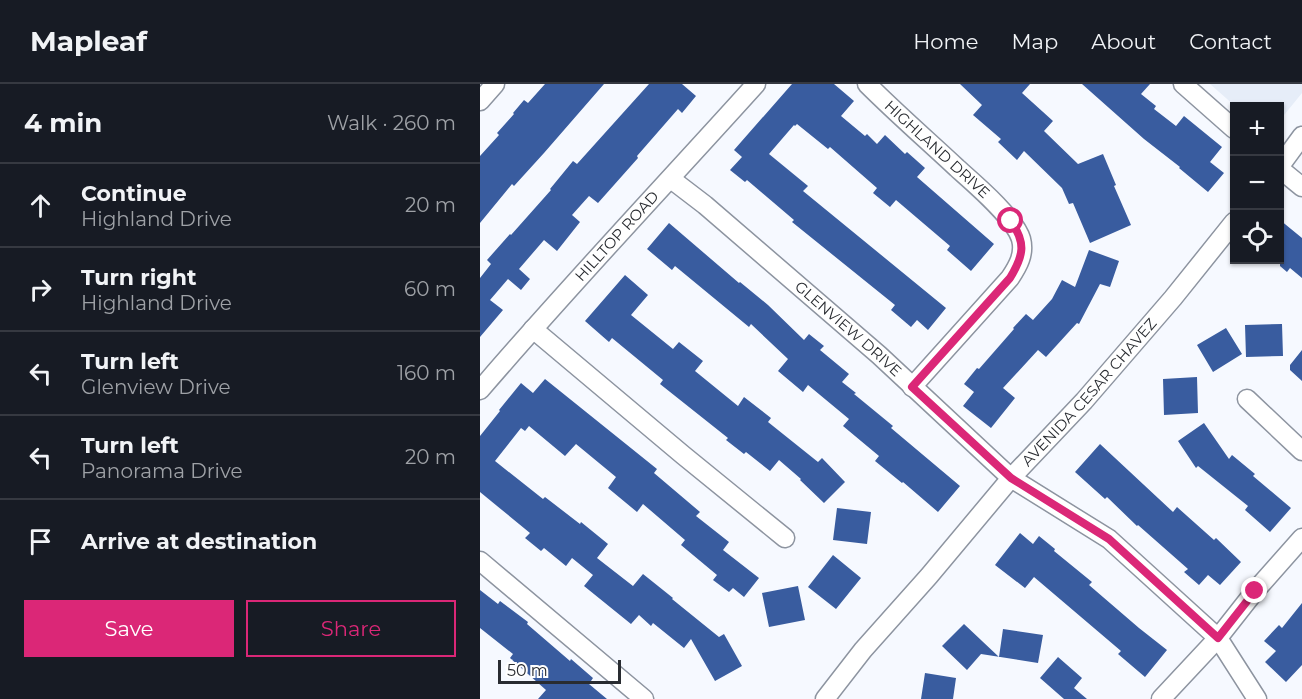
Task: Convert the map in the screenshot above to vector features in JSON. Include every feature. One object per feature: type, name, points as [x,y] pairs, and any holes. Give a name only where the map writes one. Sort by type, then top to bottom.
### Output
[{"type":"street","points":[[480,100],[495,84]]},
{"type":"street","name":"HILLTOP ROAD","points":[[480,390],[756,84]]},
{"type":"street","name":"HIGHLAND DRIVE","points":[[867,84],[1011,221],[1022,246],[1021,258],[1010,278],[912,387]]},
{"type":"street","points":[[1183,84],[1230,125]]},
{"type":"street","points":[[1284,162],[1302,136]]},
{"type":"street","points":[[1284,171],[1302,187]]},
{"type":"street","name":"GLENVIEW DRIVE","points":[[671,179],[705,205],[879,355],[1011,478],[1109,539],[1218,638],[1257,699]]},
{"type":"street","name":"AVENIDA CESAR CHAVEZ","points":[[825,699],[863,650],[1011,478],[1084,401],[1173,298],[1230,227]]},
{"type":"street","points":[[533,329],[785,538]]},
{"type":"street","points":[[1247,399],[1302,451]]},
{"type":"street","points":[[1161,699],[1218,638],[1255,591],[1302,538]]},
{"type":"street","points":[[480,561],[644,699]]},
{"type":"shaded area","points":[[1210,84],[1302,84],[1302,93],[1284,115],[1284,102],[1230,102]]},
{"type":"building","points":[[545,84],[604,84],[514,186],[512,184],[480,223],[480,156],[499,135],[497,133],[524,100],[528,103]]},
{"type":"building","points":[[649,84],[682,84],[696,96],[682,113],[678,109],[598,203],[589,196],[572,215],[580,222],[557,251],[544,240],[519,269],[530,279],[521,290],[508,279],[490,300],[503,310],[480,337],[480,278],[491,264],[487,260],[551,190],[573,161],[577,164]]},
{"type":"building","points":[[792,84],[834,84],[854,101],[841,116],[877,144],[885,135],[905,154],[907,152],[925,168],[917,177],[994,244],[971,271],[947,250],[950,246],[896,200],[890,207],[873,193],[877,188],[830,147],[828,149],[797,124],[769,154],[808,186],[803,191],[946,308],[928,330],[917,320],[911,327],[891,310],[895,305],[792,222],[794,220],[747,180],[745,182],[730,170],[742,157],[734,150]]},
{"type":"building","points":[[960,84],[1030,84],[1022,93],[1053,121],[1044,131],[1078,164],[1103,154],[1131,225],[1090,243],[1073,203],[1069,204],[1062,188],[1024,151],[1017,160],[998,142],[1001,139],[973,115],[982,105]]},
{"type":"building","points":[[1082,84],[1150,84],[1141,94],[1156,106],[1154,109],[1176,126],[1184,116],[1222,147],[1210,162],[1224,173],[1208,192]]},
{"type":"building","points":[[669,223],[768,305],[804,340],[809,334],[824,346],[820,350],[849,374],[842,382],[893,426],[891,428],[960,486],[938,512],[875,461],[879,456],[843,426],[849,419],[808,385],[803,392],[778,371],[788,359],[751,324],[749,327],[675,266],[672,270],[647,249]]},
{"type":"building","points":[[1284,223],[1302,238],[1302,278],[1290,268],[1287,272],[1280,266],[1284,264]]},
{"type":"building","points":[[1089,250],[1119,261],[1110,287],[1100,284],[1079,324],[1077,323],[1046,357],[1038,350],[1003,388],[1015,398],[991,428],[963,406],[974,392],[964,384],[1026,314],[1033,320],[1052,299],[1062,280],[1075,287]]},
{"type":"building","points":[[625,275],[648,295],[631,315],[673,349],[679,342],[703,361],[695,371],[738,406],[744,397],[771,418],[768,422],[818,462],[822,458],[845,482],[824,503],[779,460],[770,471],[746,452],[744,454],[726,440],[728,438],[660,384],[663,380],[612,338],[609,342],[585,321]]},
{"type":"building","points":[[1282,324],[1283,356],[1246,357],[1245,325]]},
{"type":"building","points":[[1226,328],[1242,354],[1213,372],[1197,345]]},
{"type":"building","points":[[1302,350],[1302,381],[1290,370],[1290,365]]},
{"type":"building","points":[[1197,377],[1198,413],[1164,415],[1163,379]]},
{"type":"building","points":[[545,379],[657,469],[654,473],[700,512],[696,516],[729,542],[723,550],[759,578],[744,597],[733,588],[729,592],[713,580],[717,575],[681,545],[685,540],[643,504],[637,512],[608,488],[616,477],[576,444],[565,456],[529,426],[525,431],[521,428],[495,461],[543,499],[545,497],[608,544],[597,558],[633,586],[643,574],[719,637],[724,634],[742,666],[715,681],[691,639],[684,648],[653,623],[651,626],[639,615],[631,624],[584,586],[593,575],[572,558],[566,566],[544,548],[541,551],[525,538],[530,533],[480,492],[480,436],[521,383],[533,393]]},
{"type":"building","points":[[1204,423],[1229,459],[1232,455],[1291,508],[1270,532],[1245,510],[1248,506],[1198,466],[1196,468],[1178,441]]},
{"type":"building","points":[[1100,444],[1173,512],[1177,507],[1214,540],[1216,538],[1241,562],[1220,585],[1208,575],[1199,585],[1184,572],[1188,569],[1107,497],[1105,499],[1075,472]]},
{"type":"building","points":[[837,508],[871,512],[867,544],[833,540]]},
{"type":"building","points":[[1020,533],[1033,544],[1039,536],[1092,582],[1089,585],[1167,650],[1145,677],[1118,654],[1121,651],[1034,577],[1025,588],[995,565]]},
{"type":"building","points":[[833,555],[861,578],[836,609],[808,587]]},
{"type":"building","points":[[798,586],[805,620],[769,627],[762,593]]},
{"type":"building","points":[[480,590],[498,604],[500,601],[528,622],[527,624],[593,678],[589,684],[607,699],[538,699],[546,690],[510,658],[513,654],[480,628]]},
{"type":"building","points":[[1302,603],[1302,665],[1286,682],[1265,662],[1276,651],[1264,641],[1279,625],[1282,628]]},
{"type":"building","points":[[964,624],[999,657],[981,654],[967,670],[942,646]]},
{"type":"building","points":[[1003,629],[1043,635],[1038,663],[999,657]]},
{"type":"building","points":[[1058,657],[1082,678],[1074,688],[1087,699],[1064,699],[1040,678]]},
{"type":"building","points":[[925,673],[956,678],[953,699],[921,699]]},
{"type":"route","points":[[1011,221],[1021,239],[1022,246],[1021,258],[1017,267],[1010,278],[912,387],[1011,478],[1109,539],[1218,638],[1255,591]]}]
